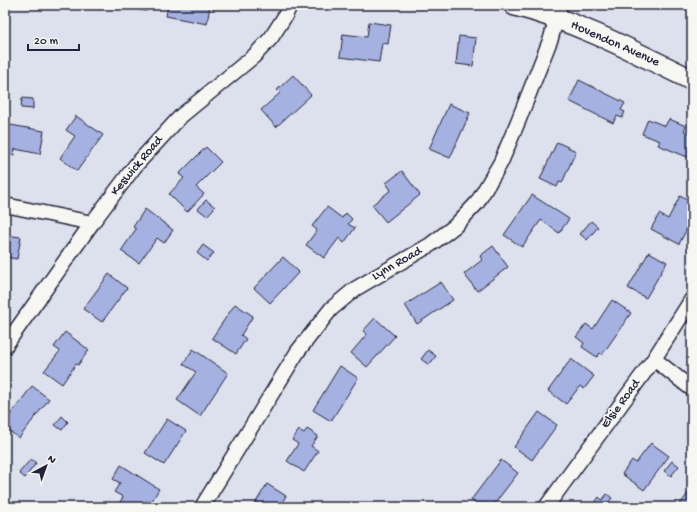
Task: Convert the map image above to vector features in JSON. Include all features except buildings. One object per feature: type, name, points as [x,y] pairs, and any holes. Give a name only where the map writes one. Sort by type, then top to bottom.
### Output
[{"type":"street","name":"Keswick Road","points":[[5,346],[92,223],[135,166],[181,116],[254,56],[270,38],[285,16],[290,5]]},
{"type":"street","name":"Hovendon Avenue","points":[[514,5],[534,10],[559,12],[628,49],[692,80]]},
{"type":"street","name":"Lynn Road","points":[[202,507],[298,351],[331,309],[355,289],[430,245],[455,226],[478,203],[500,162],[519,119],[551,38],[559,12]]},
{"type":"street","points":[[5,205],[92,223]]},
{"type":"street","name":"Elsie Road","points":[[546,507],[654,359],[692,299]]},
{"type":"street","points":[[654,359],[692,389]]}]
